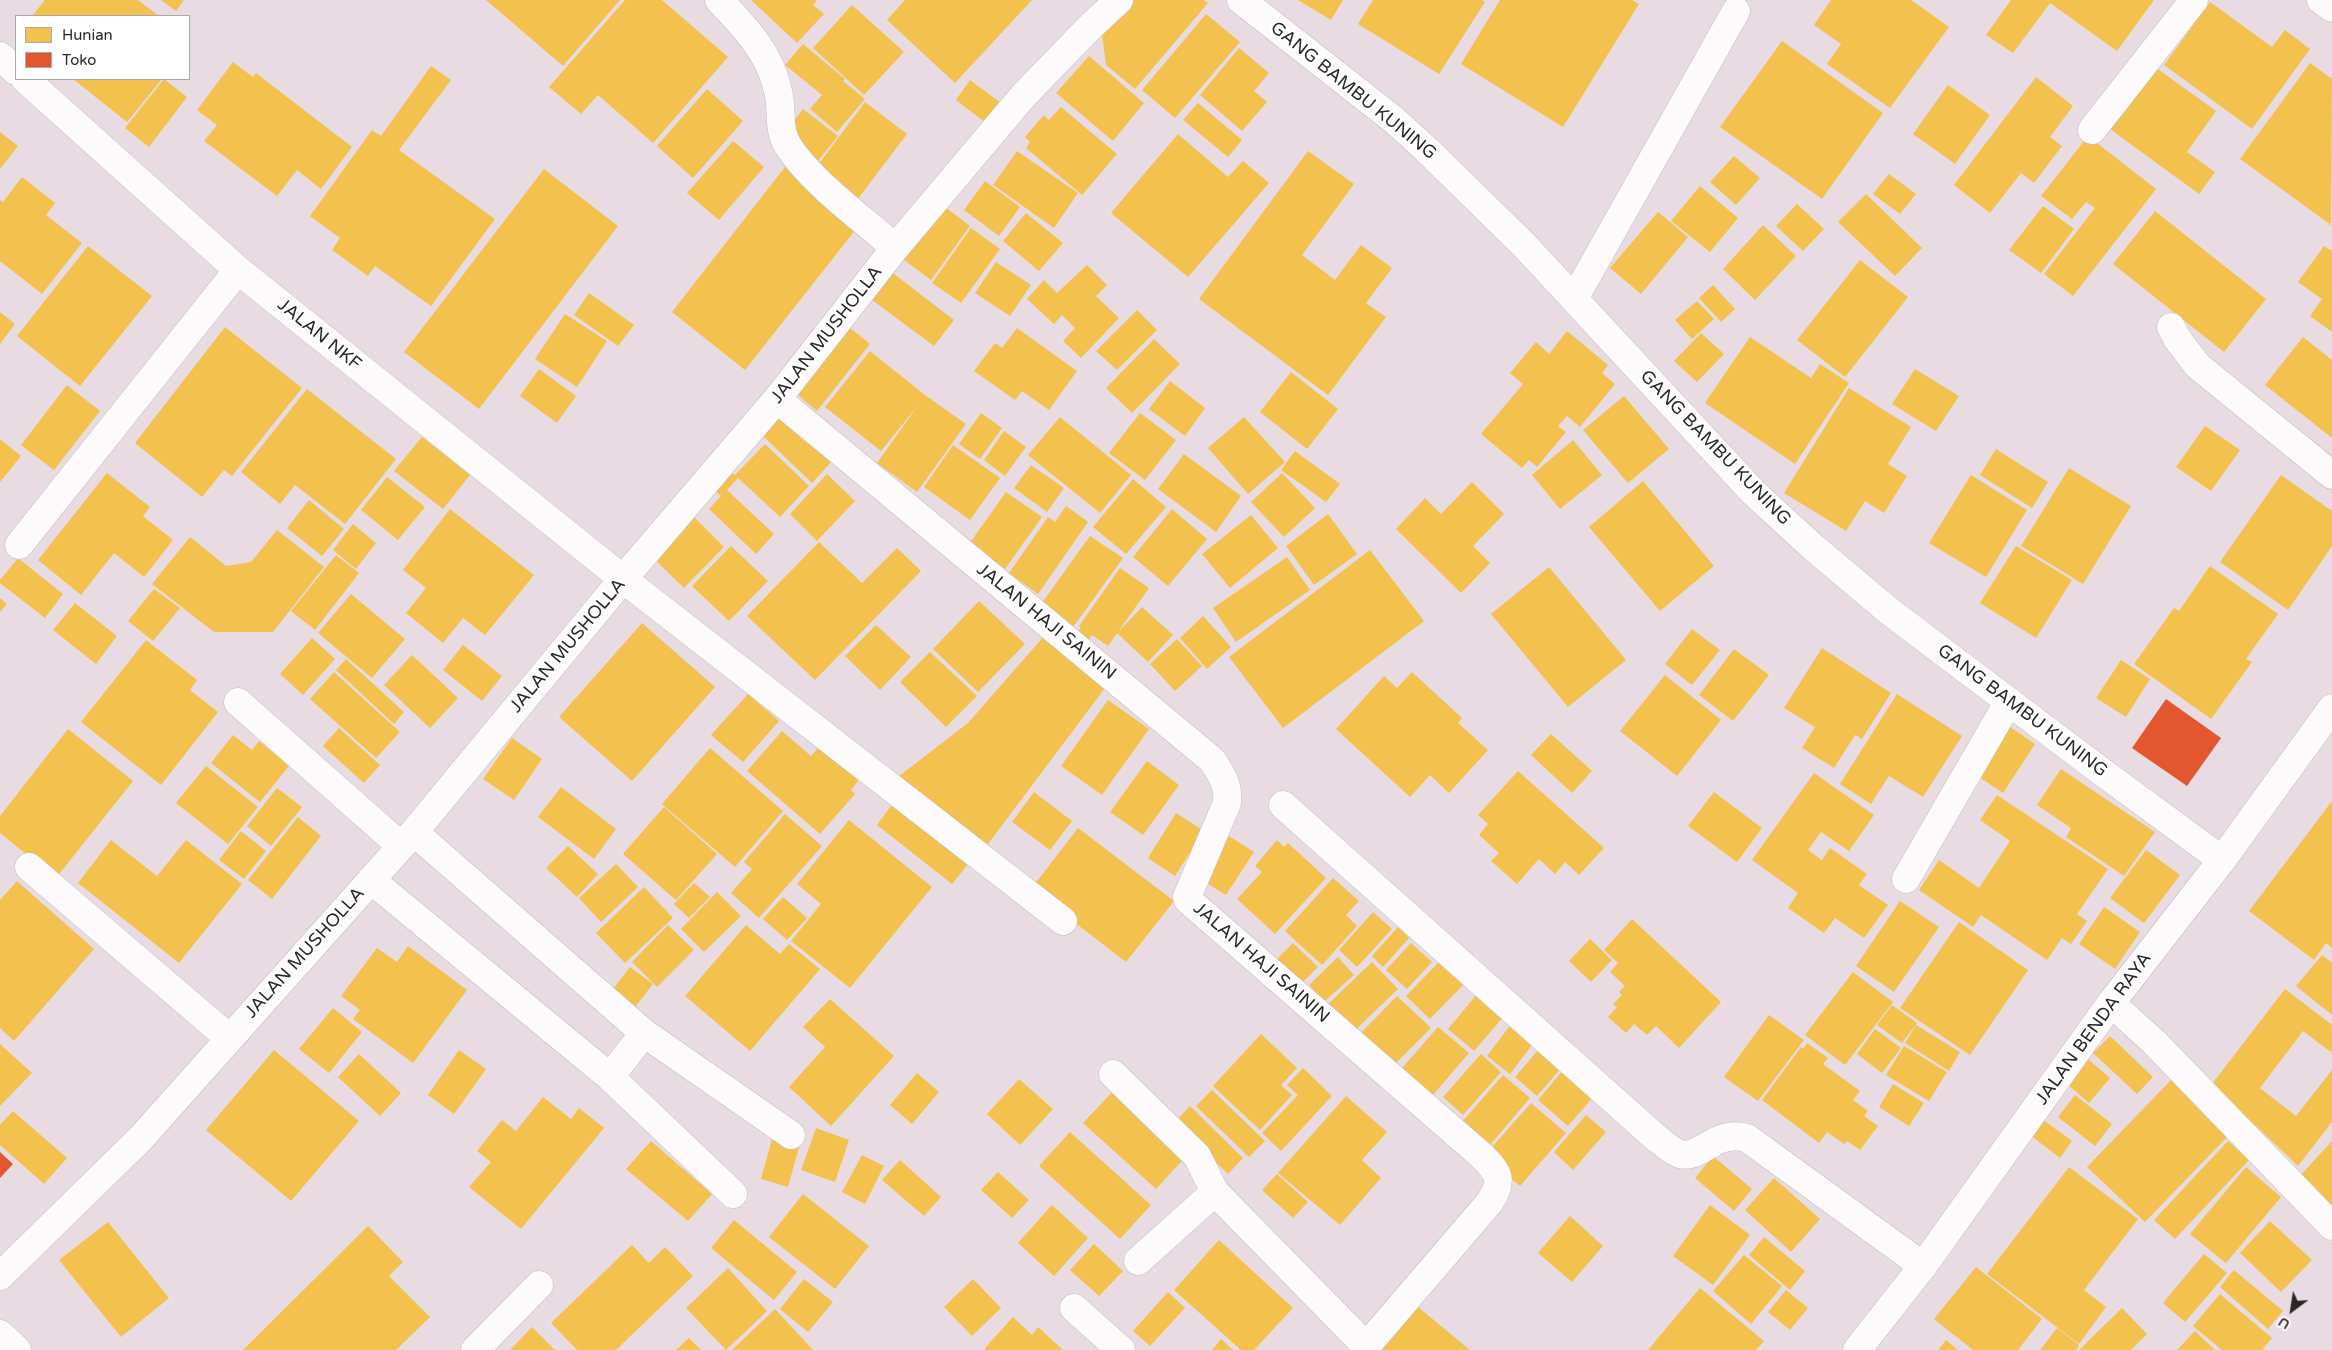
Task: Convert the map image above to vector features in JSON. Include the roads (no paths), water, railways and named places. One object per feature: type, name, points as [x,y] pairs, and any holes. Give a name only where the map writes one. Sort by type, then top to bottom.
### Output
[{"type":"street","points":[[719,0],[752,35],[764,52],[779,93],[782,133],[788,145],[813,176],[895,248]]},
{"type":"street","name":"JALAN MUSHOLLA","points":[[0,1276],[141,1138],[407,839],[623,579],[777,400],[895,248],[1024,95],[1119,0]]},
{"type":"street","name":"GANG BAMBU KUNING","points":[[1241,0],[1394,120],[1484,204],[1761,500],[1814,548],[1889,611],[2222,860]]},
{"type":"street","points":[[2092,130],[2194,0]]},
{"type":"street","points":[[2321,0],[2332,8]]},
{"type":"street","points":[[1574,299],[1736,11]]},
{"type":"street","points":[[0,56],[15,70]]},
{"type":"street","name":"JALAN NKF","points":[[26,80],[238,270],[623,579],[1063,921]]},
{"type":"street","points":[[19,545],[238,270]]},
{"type":"street","points":[[2171,326],[2178,340],[2198,366],[2332,475]]},
{"type":"street","name":"JALAN HAJI SAININ","points":[[777,400],[1212,760],[1224,777],[1228,790],[1227,803],[1187,897],[1188,900],[1482,1156],[1497,1173],[1499,1183],[1489,1203],[1364,1348]]},
{"type":"street","points":[[1906,879],[2009,701]]},
{"type":"street","points":[[238,702],[644,1033],[791,1135]]},
{"type":"street","name":"JALAN BENDA RAYA","points":[[1858,1350],[1922,1266],[2111,1003],[2222,860],[2332,708]]},
{"type":"street","points":[[1283,805],[1654,1136],[1669,1147],[1680,1154],[1688,1155],[1694,1154],[1711,1142],[1731,1135],[1747,1138],[1922,1266]]},
{"type":"street","points":[[29,867],[229,1038]]},
{"type":"street","points":[[371,880],[610,1078],[733,1194]]},
{"type":"street","points":[[2111,1003],[2154,1042],[2332,1226]]},
{"type":"street","points":[[610,1078],[644,1033]]},
{"type":"street","points":[[1113,1074],[1198,1156],[1215,1192],[1364,1348]]},
{"type":"street","points":[[1138,1261],[1215,1192]]},
{"type":"street","points":[[474,1350],[539,1285]]},
{"type":"street","points":[[1074,1308],[1122,1350]]},
{"type":"street","points":[[0,1334],[18,1350]]}]
